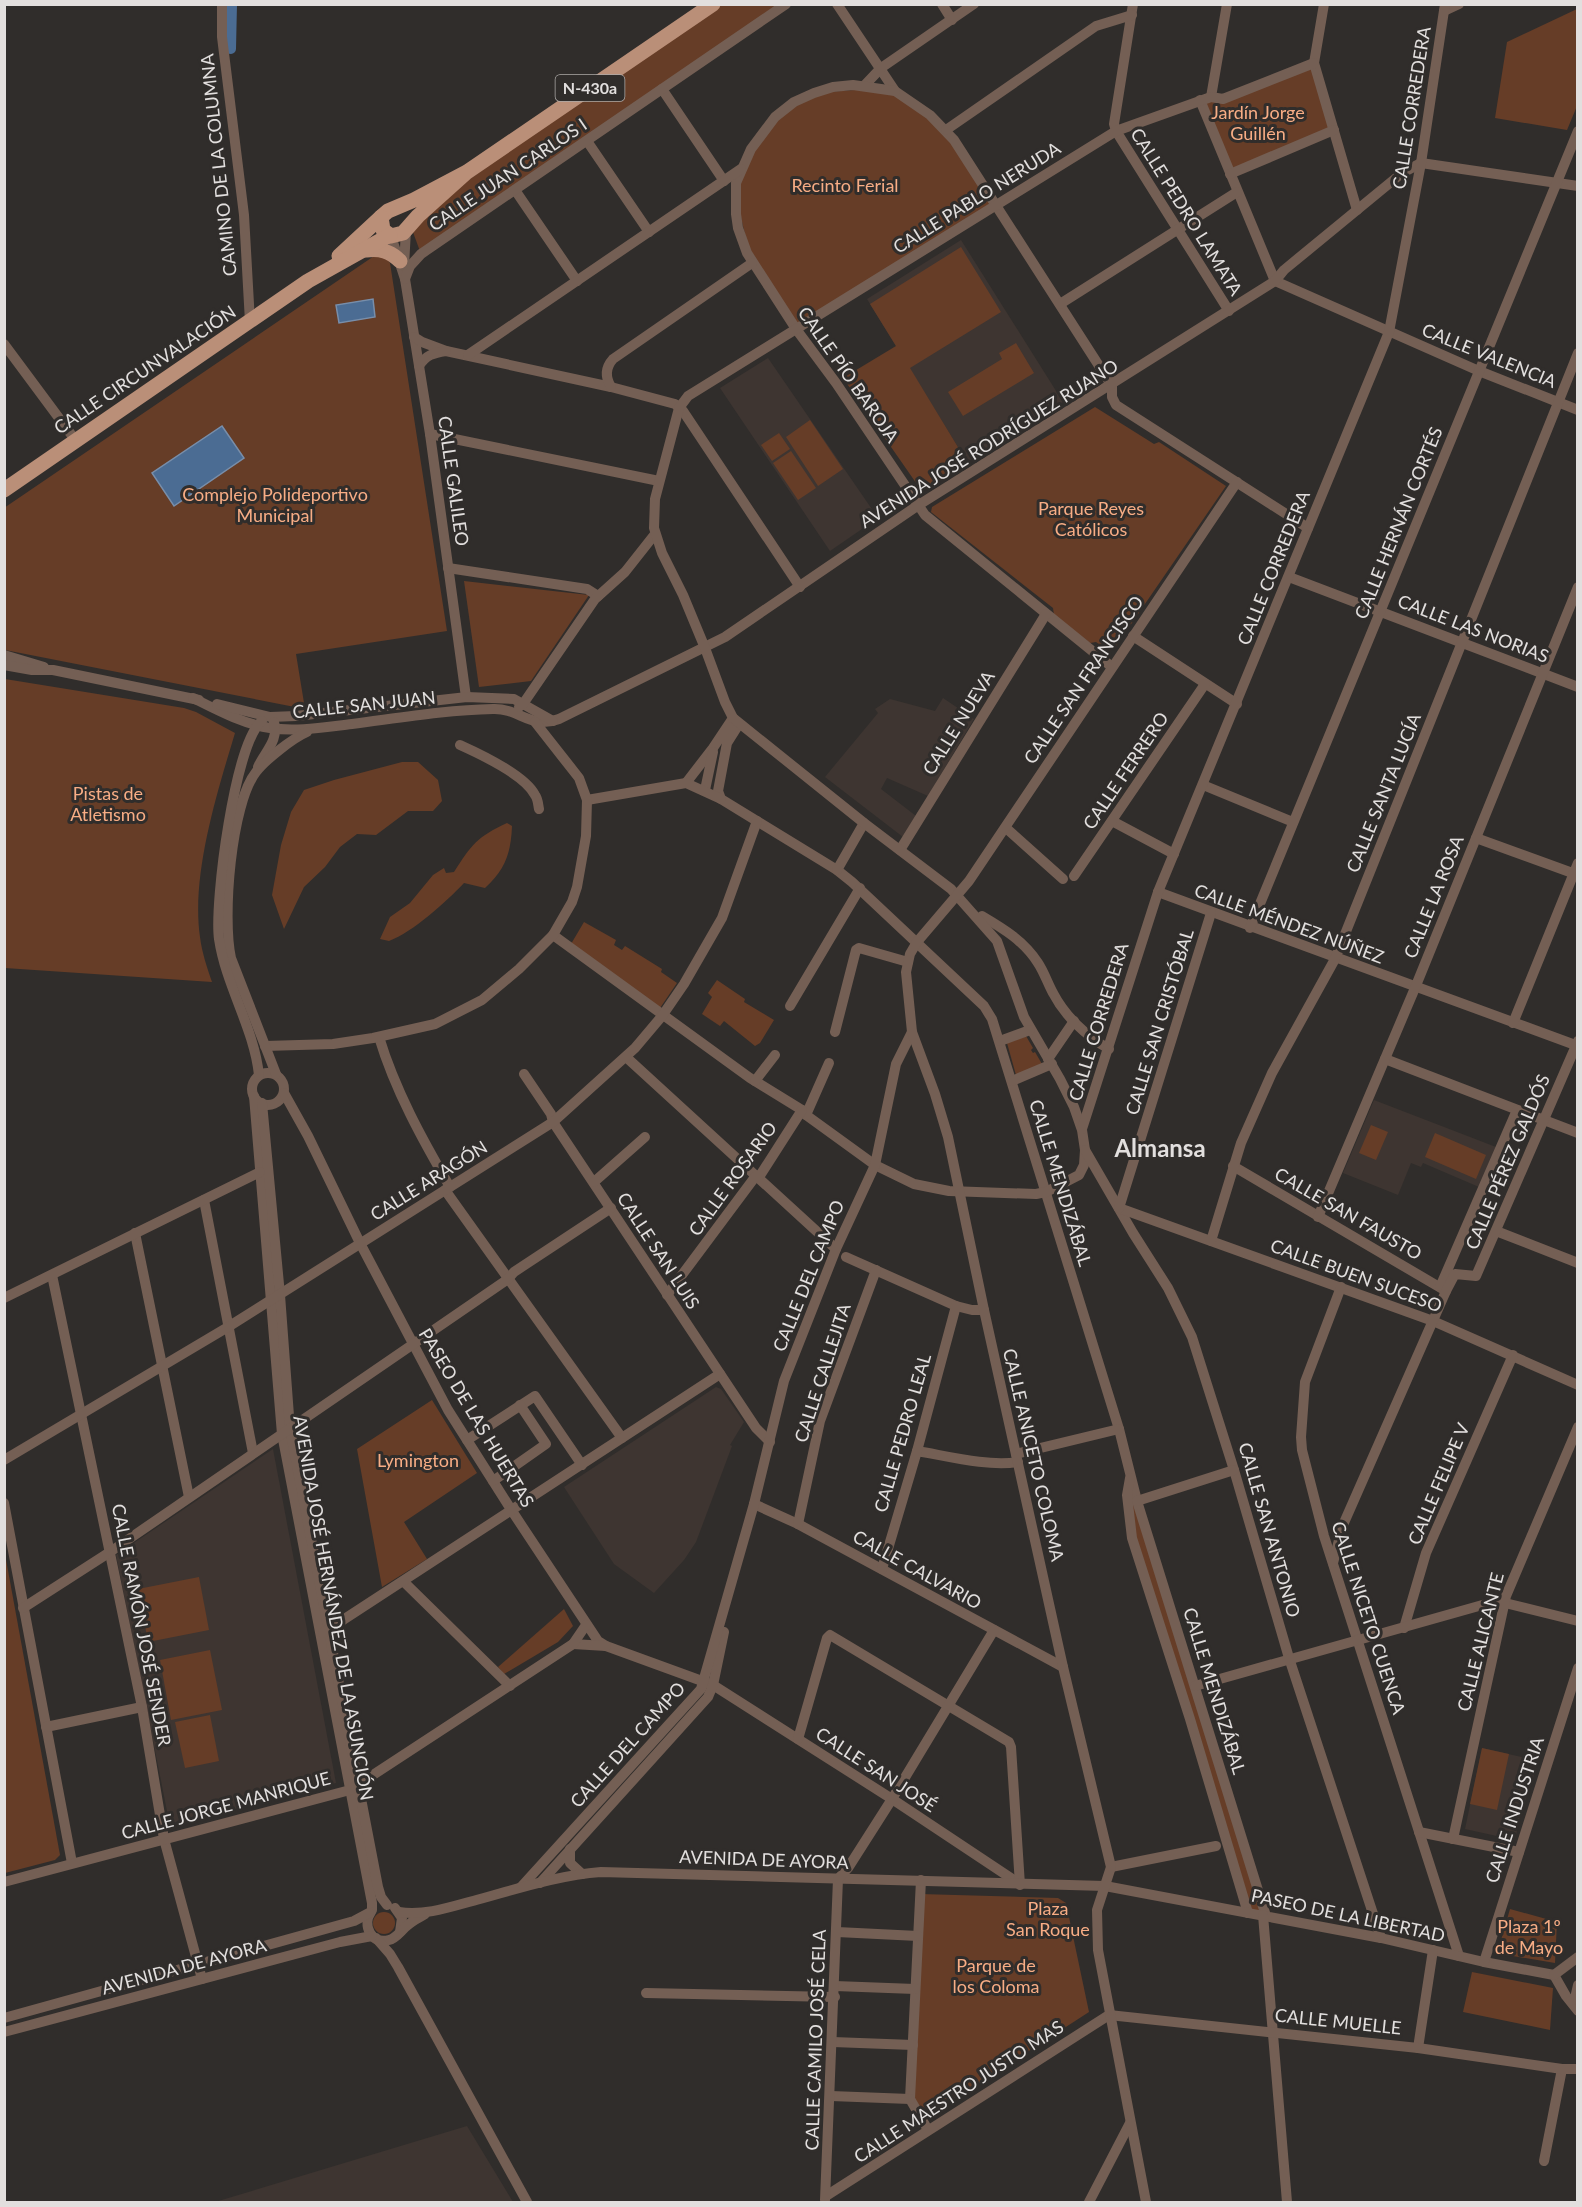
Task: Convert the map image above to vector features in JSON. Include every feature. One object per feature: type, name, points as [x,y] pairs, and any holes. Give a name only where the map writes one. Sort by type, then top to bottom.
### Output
[{"type":"main road","name":"N-430a","points":[[386,214],[467,172],[713,4]]},
{"type":"main road","name":"N-430a","points":[[407,228],[467,172]]},
{"type":"main road","points":[[397,209],[403,211],[408,219],[407,228],[399,235],[390,235],[383,230],[386,214],[397,209]]},
{"type":"main road","name":"CALLE CIRCUNVALACIÓN","points":[[308,281],[386,214]]},
{"type":"main road","name":"CALLE CIRCUNVALACIÓN","points":[[4,490],[308,281],[390,235]]},
{"type":"main road","points":[[363,250],[376,248],[383,250],[403,270]]},
{"type":"street","name":"CAMINO DE LA COLUMNA","points":[[222,4],[222,37],[244,215],[250,322]]},
{"type":"street","name":"CALLE JUAN CARLOS I","points":[[403,270],[515,190],[786,4]]},
{"type":"street","points":[[837,4],[895,91],[930,115],[946,130],[1112,386],[1112,397],[1116,405],[1308,528]]},
{"type":"street","points":[[942,4],[952,20]]},
{"type":"street","points":[[864,86],[881,68],[974,4]]},
{"type":"street","points":[[1227,4],[1206,99],[1230,174],[1275,281]]},
{"type":"street","points":[[1324,4],[1314,63],[1357,210]]},
{"type":"street","points":[[1445,8],[1459,4]]},
{"type":"street","name":"CALLE CORREDERA","points":[[1082,1130],[1158,892],[1389,332],[1421,163],[1445,8]]},
{"type":"street","points":[[946,130],[1096,26],[1133,10]]},
{"type":"street","points":[[1116,131],[1114,124],[1133,10]]},
{"type":"street","name":"CALLE PABLO NERUDA","points":[[679,408],[688,396],[1116,131],[1206,99],[1223,99],[1314,63]]},
{"type":"street","points":[[468,355],[741,169],[765,128],[794,102],[823,90],[842,86],[864,86],[895,91]]},
{"type":"street","points":[[662,89],[723,181]]},
{"type":"street","points":[[1230,174],[1334,130]]},
{"type":"street","name":"CALLE PEDRO LAMATA","points":[[1116,131],[1229,311]]},
{"type":"street","name":"CALLE HERNÁN CORTÉS","points":[[1250,927],[1578,131]]},
{"type":"street","points":[[587,141],[649,232]]},
{"type":"street","points":[[1421,163],[1578,186]]},
{"type":"street","name":"AVENIDA JOSÉ RODRÍGUEZ RUANO","points":[[553,721],[725,637],[917,506],[1112,386],[1275,281],[1284,270],[1402,173],[1421,163]]},
{"type":"street","name":"CALLE PÍO BAROJA","points":[[741,169],[735,193],[736,214],[738,228],[752,263],[796,329],[836,383],[917,506],[925,515],[1112,667]]},
{"type":"street","points":[[515,190],[577,281]]},
{"type":"street","points":[[1060,304],[1237,192]]},
{"type":"street","name":"CALLE GALILEO","points":[[403,270],[407,228]]},
{"type":"street","name":"CALLE GALILEO","points":[[390,235],[403,270],[430,434],[467,697]]},
{"type":"street","points":[[611,387],[606,371],[613,359],[752,263]]},
{"type":"street","name":"CALLE VALENCIA","points":[[1275,281],[1479,371],[1578,410]]},
{"type":"street","points":[[414,337],[446,351],[671,402],[679,408],[800,587]]},
{"type":"street","points":[[4,344],[76,441]]},
{"type":"street","points":[[419,366],[429,355],[446,351]]},
{"type":"street","name":"CALLE SANTA LUCÍA","points":[[1211,1241],[1233,1166],[1272,1072],[1335,959],[1578,353]]},
{"type":"street","points":[[553,935],[613,978],[660,1018],[804,1113],[875,1165],[914,1184],[958,1192],[1036,1194],[1046,1192],[1079,1175],[1084,1165],[1085,1150],[1082,1130],[1070,1098],[1029,1030],[997,941],[957,895],[736,721],[725,702],[705,648],[655,534],[653,509],[679,408]]},
{"type":"street","points":[[430,434],[659,481]]},
{"type":"street","name":"CALLE SAN FRANCISCO","points":[[908,962],[909,954],[917,942],[969,881],[1006,828],[1237,482]]},
{"type":"street","points":[[523,704],[598,596],[625,572],[655,534]]},
{"type":"street","points":[[448,568],[587,589],[598,596]]},
{"type":"street","name":"CALLE LAS NORIAS","points":[[1289,576],[1578,687]]},
{"type":"street","name":"CALLE LA ROSA","points":[[1318,1217],[1415,988],[1578,587]]},
{"type":"street","name":"CALLE NUEVA","points":[[900,850],[1046,614]]},
{"type":"street","points":[[1133,636],[1237,704]]},
{"type":"street","points":[[4,656],[32,662],[52,670],[194,698],[267,725],[274,740],[256,771],[237,820],[226,920],[231,958],[276,1074],[283,1082],[284,1093],[281,1098],[272,1104],[258,1100],[253,1084],[259,1075],[276,1074]]},
{"type":"street","points":[[4,665],[32,670],[52,670]]},
{"type":"street","name":"CALLE FERRERO","points":[[1006,828],[1068,878],[1112,821],[1205,684]]},
{"type":"street","points":[[467,697],[473,703],[467,709]]},
{"type":"street","name":"CALLE SAN JUAN","points":[[267,725],[296,716],[467,697],[508,698],[553,721]]},
{"type":"street","points":[[194,698],[234,722],[249,740]]},
{"type":"street","name":"CALLE SAN JUAN","points":[[267,725],[292,730],[320,728],[467,709],[516,707],[523,704]]},
{"type":"street","name":"CALLE SAN JUAN","points":[[498,708],[543,724],[553,721]]},
{"type":"street","points":[[217,710],[267,725]]},
{"type":"street","points":[[587,800],[686,783],[736,721]]},
{"type":"street","points":[[721,799],[718,791],[727,743],[736,721]]},
{"type":"street","points":[[266,1046],[333,1044],[379,1037],[435,1024],[477,1003],[519,969],[553,935],[577,887],[586,836],[587,800],[579,778],[535,722]]},
{"type":"street","points":[[259,1075],[255,1048],[223,957],[218,913],[231,807],[249,740],[267,725]]},
{"type":"street","points":[[256,771],[294,739],[320,728]]},
{"type":"street","points":[[459,745],[526,784],[535,795],[539,809]]},
{"type":"street","points":[[705,790],[713,748]]},
{"type":"street","name":"CALLE MENDIZÁBAL","points":[[686,783],[721,799],[837,870],[860,888],[987,1009],[1000,1041],[1119,1429],[1137,1501],[1264,1916],[1287,2202]]},
{"type":"street","points":[[1203,785],[1293,822]]},
{"type":"street","name":"CALLE ARAGÓN","points":[[4,1460],[228,1327],[553,1122],[626,1058],[660,1018],[685,982],[722,918],[757,821]]},
{"type":"street","points":[[1112,821],[1174,854]]},
{"type":"street","points":[[837,870],[864,823]]},
{"type":"street","points":[[1476,838],[1576,871],[1513,1023]]},
{"type":"street","points":[[790,1006],[860,888]]},
{"type":"street","name":"CALLE MÉNDEZ NÚÑEZ","points":[[1158,892],[1335,959],[1577,1044]]},
{"type":"street","points":[[971,909],[1014,935],[1022,943],[1039,964],[1059,1004],[1094,1040],[1109,1049]]},
{"type":"street","name":"CALLE SAN CRISTÓBAL","points":[[1119,1208],[1211,913]]},
{"type":"street","points":[[835,1032],[856,950],[859,948],[908,962]]},
{"type":"street","name":"CALLE ANICETO COLOMA","points":[[908,962],[906,972],[912,1032],[942,1117],[1063,1667],[1111,1868]]},
{"type":"street","points":[[1012,1081],[1050,1062],[1074,1021]]},
{"type":"street","points":[[1000,1041],[1029,1030]]},
{"type":"street","name":"CALLE DEL CAMPO","points":[[540,1883],[708,1697],[708,1684],[784,1381],[836,1249],[875,1165],[896,1064],[912,1032]]},
{"type":"street","points":[[379,1037],[387,1063],[406,1107],[448,1189],[508,1279],[622,1438]]},
{"type":"street","name":"CALLE PÉREZ GALDÓS","points":[[1443,1289],[1455,1274],[1476,1276],[1577,1044]]},
{"type":"street","points":[[755,1081],[775,1055]]},
{"type":"street","points":[[626,1058],[836,1249]]},
{"type":"street","points":[[1385,1059],[1578,1133]]},
{"type":"street","name":"CALLE ROSARIO","points":[[667,1295],[755,1177],[761,1174],[804,1113],[829,1063]]},
{"type":"street","name":"CALLE SAN LUIS","points":[[524,1074],[667,1295],[756,1428],[770,1442]]},
{"type":"street","name":"PASEO DE LAS HUERTAS","points":[[284,1093],[448,1410],[586,1625],[598,1641],[606,1646],[708,1684]]},
{"type":"street","name":"AVENIDA JOSÉ HERNÁNDEZ DE LA ASUNCIÓN","points":[[258,1100],[260,1172],[276,1297]]},
{"type":"street","name":"AVENIDA JOSÉ HERNÁNDEZ DE LA ASUNCIÓN","points":[[258,1100],[286,1432],[353,1788],[372,1903],[371,1912]]},
{"type":"street","points":[[1333,1564],[1343,1525],[1433,1321],[1443,1289],[1517,1110]]},
{"type":"street","points":[[594,1182],[645,1137]]},
{"type":"street","name":"CALLE SAN ANTONIO","points":[[1085,1150],[1186,1322],[1234,1470],[1289,1658],[1380,1938]]},
{"type":"street","name":"CALLE SAN FAUSTO","points":[[1233,1166],[1443,1289]]},
{"type":"street","points":[[4,1298],[260,1172]]},
{"type":"street","points":[[204,1200],[253,1453]]},
{"type":"street","points":[[23,1608],[110,1552],[413,1345],[508,1279],[514,1272],[611,1208]]},
{"type":"street","name":"CALLE BUEN SUCESO","points":[[1119,1208],[1433,1321],[1578,1385]]},
{"type":"street","points":[[1496,1231],[1578,1263]]},
{"type":"street","points":[[135,1233],[189,1497]]},
{"type":"street","points":[[846,1257],[956,1306],[984,1310]]},
{"type":"street","name":"CALLE CALLEJITA","points":[[798,1524],[820,1421],[876,1270]]},
{"type":"street","name":"CALLE RAMÓN JOSÉ SENDER","points":[[52,1275],[142,1707],[164,1839],[202,1979]]},
{"type":"street","name":"CALLE NICETO CUENCA","points":[[1341,1287],[1306,1377],[1301,1437],[1318,1518],[1460,1956]]},
{"type":"street","name":"CALLE PEDRO LEAL","points":[[882,1569],[956,1306]]},
{"type":"street","name":"CALLE FELIPE V","points":[[1404,1628],[1426,1553],[1513,1355]]},
{"type":"street","points":[[324,1633],[720,1374]]},
{"type":"street","points":[[467,1440],[535,1396],[582,1465]]},
{"type":"street","points":[[493,1481],[544,1446],[545,1442],[520,1405]]},
{"type":"street","points":[[541,1436],[556,1426]]},
{"type":"street","name":"CALLE ALICANTE","points":[[1453,1839],[1513,1576],[1578,1428]]},
{"type":"street","points":[[917,1451],[1005,1463],[1119,1429]]},
{"type":"street","points":[[1137,1501],[1234,1470]]},
{"type":"street","name":"CALLE MENDIZÁBAL","points":[[1131,1475],[1127,1494],[1132,1538],[1190,1719],[1248,1913]]},
{"type":"street","points":[[4,1503],[72,1863]]},
{"type":"street","name":"CALLE CALVARIO","points":[[754,1504],[798,1524],[1063,1667]]},
{"type":"street","points":[[404,1582],[510,1686]]},
{"type":"street","points":[[1195,1686],[1493,1602],[1578,1621]]},
{"type":"street","name":"CALLE JORGE MANRIQUE","points":[[4,1882],[353,1788],[573,1644],[586,1625]]},
{"type":"street","points":[[838,1879],[848,1868],[950,1706],[994,1630]]},
{"type":"street","points":[[798,1739],[828,1636],[833,1635],[1010,1744],[1020,1884]]},
{"type":"street","points":[[573,1644],[606,1646]]},
{"type":"street","name":"CALLE INDUSTRIA","points":[[1484,1962],[1578,1668]]},
{"type":"street","name":"CALLE DEL CAMPO","points":[[520,1888],[708,1684]]},
{"type":"street","name":"CALLE SAN JOSÉ","points":[[708,1684],[892,1798],[1020,1884]]},
{"type":"street","points":[[46,1727],[142,1707]]},
{"type":"street","name":"AVENIDA JOSÉ HERNÁNDEZ DE LA ASUNCIÓN","points":[[353,1788],[378,1887],[387,1905]]},
{"type":"street","points":[[1419,1832],[1519,1852]]},
{"type":"street","points":[[1146,2202],[1109,2015],[1097,1935],[1097,1910],[1111,1868],[1216,1846]]},
{"type":"street","points":[[570,1849],[570,1863],[582,1874]]},
{"type":"street","name":"AVENIDA DE AYORA","points":[[397,1935],[409,1923],[428,1913],[582,1874],[621,1872],[1105,1886]]},
{"type":"street","name":"CALLE CAMILO JOSÉ CELA","points":[[825,2199],[831,2096],[838,1879]]},
{"type":"street","points":[[921,1880],[910,2099],[928,2130]]},
{"type":"street","name":"PASEO DE LA LIBERTAD","points":[[1105,1886],[1380,1938],[1484,1962],[1554,1975]]},
{"type":"street","points":[[398,1967],[394,1954],[397,1935],[403,1922],[399,1912],[387,1905],[381,1905],[371,1912],[367,1926],[398,1967],[527,2202]]},
{"type":"street","name":"AVENIDA DE AYORA","points":[[4,2018],[354,1921],[371,1912]]},
{"type":"street","name":"AVENIDA DE AYORA","points":[[399,1912],[428,1913]]},
{"type":"street","points":[[837,1932],[918,1936]]},
{"type":"street","points":[[374,1937],[385,1941],[397,1935]]},
{"type":"street","name":"AVENIDA DE AYORA","points":[[4,2032],[340,1942],[374,1937]]},
{"type":"street","points":[[1418,2048],[1432,1950]]},
{"type":"street","points":[[1578,1957],[1554,1975],[1578,2011]]},
{"type":"street","points":[[1570,2001],[1575,1998],[1578,1985]]},
{"type":"street","points":[[646,1993],[835,1992],[915,1989]]},
{"type":"street","points":[[16,2014],[20,2028]]},
{"type":"street","name":"CALLE MUELLE","points":[[1109,2015],[1274,2031],[1418,2048],[1562,2069],[1578,2069]]},
{"type":"street","name":"CALLE MAESTRO JUSTO MAS","points":[[825,2199],[928,2130],[1109,2015]]},
{"type":"street","points":[[833,2042],[913,2045]]},
{"type":"street","points":[[1544,2161],[1562,2069]]},
{"type":"street","points":[[831,2096],[910,2099]]},
{"type":"street","points":[[1089,2202],[1131,2123]]},
{"type":"shaded area","points":[[961,240],[1063,402],[967,462],[867,299]]},
{"type":"shaded area","points":[[768,358],[878,518],[830,551],[720,388]]},
{"type":"shaded area","points":[[943,698],[974,719],[928,796],[887,778],[881,789],[916,816],[903,837],[825,777],[878,713],[875,709],[890,699],[935,711]]},
{"type":"shaded area","points":[[1374,1100],[1496,1147],[1479,1187],[1423,1163],[1421,1167],[1411,1163],[1398,1195],[1343,1173]]},
{"type":"shaded area","points":[[716,1387],[721,1389],[744,1422],[730,1445],[732,1446],[696,1542],[684,1560],[654,1593],[614,1564],[564,1487]]},
{"type":"shaded area","points":[[273,1449],[336,1783],[170,1826],[116,1555]]},
{"type":"shaded area","points":[[1482,1748],[1539,1761],[1520,1816],[1515,1840],[1465,1829]]},
{"type":"shaded area","points":[[467,2126],[513,2202],[215,2202]]},
{"type":"green space","points":[[713,5],[786,5],[421,254],[410,224],[418,216]]},
{"type":"green space","points":[[1577,9],[1577,106],[1567,130],[1495,118],[1507,42]]},
{"type":"green space","name":"Jardín Jorge Guillén","points":[[1314,63],[1334,130],[1230,174],[1200,101],[1223,99]]},
{"type":"green space","name":"Recinto Ferial","points":[[882,88],[939,123],[997,206],[796,329],[752,263],[735,193],[765,128],[814,93]]},
{"type":"green space","points":[[961,247],[1001,312],[910,368],[967,462],[921,490],[843,378],[896,346],[870,304]]},
{"type":"green space","name":"Complejo Polideportivo Municipal","points":[[377,254],[385,256],[390,263],[447,631],[296,654],[305,709],[5,650],[4,508]]},
{"type":"green space","points":[[1016,343],[1034,373],[963,416],[948,392],[1002,359],[999,353]]},
{"type":"green space","name":"Parque Reyes Católicos","points":[[1095,407],[1154,444],[1159,442],[1226,486],[1114,649],[1108,651],[1096,642],[1090,643],[1054,615],[1053,608],[931,512],[932,507]]},
{"type":"green space","points":[[810,420],[843,469],[818,486],[786,437]]},
{"type":"green space","points":[[779,433],[790,449],[772,461],[761,445]]},
{"type":"green space","points":[[791,451],[816,488],[798,500],[773,463]]},
{"type":"green space","points":[[464,581],[589,595],[531,681],[479,687]]},
{"type":"green space","name":"Pistas de Atletismo","points":[[5,679],[184,708],[235,733],[207,834],[199,887],[200,937],[212,982],[5,968]]},
{"type":"green space","points":[[402,762],[418,762],[438,780],[442,801],[433,811],[408,811],[376,835],[357,834],[340,847],[325,867],[304,887],[284,929],[272,895],[281,845],[291,812],[304,790]]},
{"type":"green space","points":[[507,823],[512,826],[506,860],[498,875],[485,888],[464,883],[419,924],[389,941],[380,939],[390,917],[410,903],[433,875],[444,868],[446,873],[454,872],[476,842]]},
{"type":"green space","points":[[584,922],[616,940],[614,945],[622,950],[625,946],[662,969],[661,972],[677,983],[660,1008],[571,944]]},
{"type":"green space","points":[[717,980],[745,999],[744,1002],[774,1020],[760,1043],[755,1046],[724,1021],[720,1026],[702,1014],[712,997],[708,993]]},
{"type":"green space","points":[[1026,1036],[1033,1048],[1031,1050],[1035,1052],[1042,1064],[1016,1075],[1007,1043]]},
{"type":"green space","points":[[1371,1125],[1388,1132],[1376,1160],[1359,1153]]},
{"type":"green space","points":[[1435,1133],[1486,1155],[1476,1179],[1425,1157]]},
{"type":"green space","name":"Lymington","points":[[432,1400],[477,1473],[404,1522],[427,1559],[382,1587],[357,1449]]},
{"type":"green space","points":[[1137,1501],[1266,1916],[1248,1913],[1128,1512]]},
{"type":"green space","points":[[5,1554],[60,1855],[55,1860],[5,1873]]},
{"type":"green space","points":[[199,1577],[209,1630],[148,1642],[138,1589]]},
{"type":"green space","points":[[564,1609],[573,1626],[558,1642],[504,1674],[498,1667]]},
{"type":"green space","points":[[210,1650],[222,1710],[171,1720],[160,1660]]},
{"type":"green space","points":[[210,1715],[219,1761],[185,1768],[175,1722]]},
{"type":"green space","points":[[1482,1748],[1509,1754],[1497,1810],[1470,1804]]},
{"type":"green space","name":"Parque de los Coloma","points":[[920,1894],[1058,1898],[1066,1903],[1089,2012],[922,2120],[910,2099]]},
{"type":"green space","name":"Plaza 1º de Mayo","points":[[1510,1909],[1557,1922],[1555,1963],[1501,1954],[1499,1947]]},
{"type":"green space","points":[[384,1912],[392,1915],[395,1923],[392,1931],[384,1934],[376,1931],[373,1923],[376,1915]]},
{"type":"green space","points":[[1472,1972],[1553,1988],[1550,2030],[1463,2012]]},
{"type":"water","points":[[373,299],[375,317],[339,323],[336,305]]},
{"type":"water","points":[[222,426],[244,458],[174,506],[152,473]]},
{"type":"waterway","points":[[231,49],[232,4]]},
{"type":"district","name":"Almansa","points":[[1160,1149]]},
{"type":"park label","name":"Plaza San Roque","points":[[1048,1919]]}]
